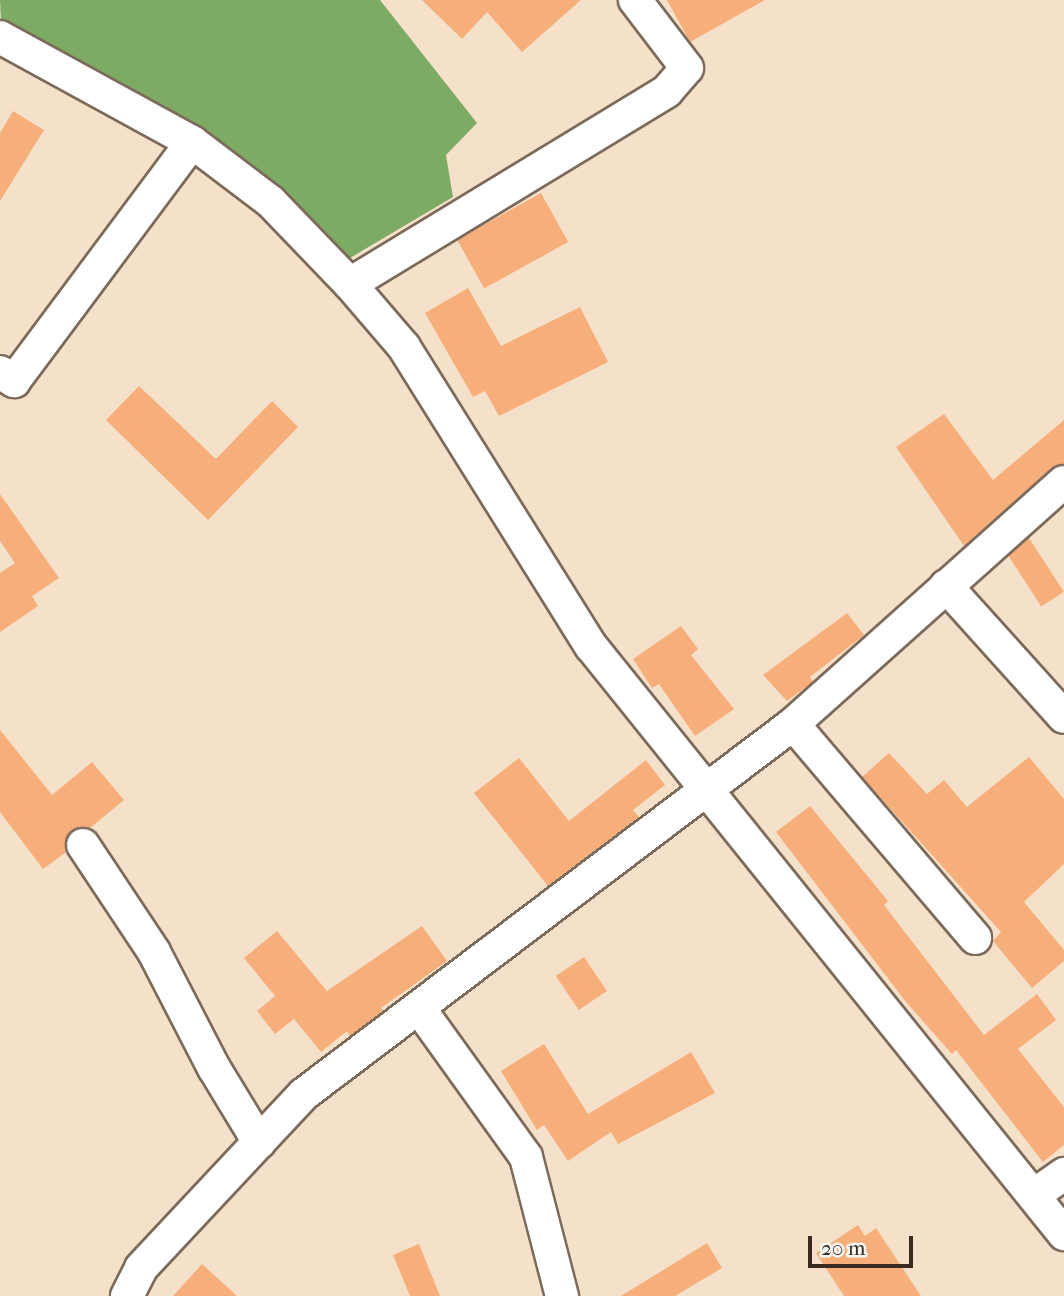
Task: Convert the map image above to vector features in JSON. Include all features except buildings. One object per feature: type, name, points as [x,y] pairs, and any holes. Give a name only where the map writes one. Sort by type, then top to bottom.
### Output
[{"type":"street","points":[[350,284],[667,91],[687,68],[635,0]]},
{"type":"street","points":[[0,37],[192,142],[271,202],[350,284],[404,347],[591,646],[1064,1234]]},
{"type":"street","points":[[0,372],[14,382],[192,142]]},
{"type":"street","points":[[127,1296],[141,1268],[304,1094],[793,724],[1064,482]]},
{"type":"street","points":[[946,586],[1064,717]]},
{"type":"street","points":[[793,724],[975,938]]},
{"type":"street","points":[[83,845],[155,952],[214,1068],[259,1142]]},
{"type":"street","points":[[419,1008],[526,1157],[562,1296]]},
{"type":"street","points":[[1034,1195],[1064,1174]]},
{"type":"green space","points":[[0,0],[380,0],[477,123],[446,155],[453,197],[350,258],[280,188],[166,110],[1,21]]}]
